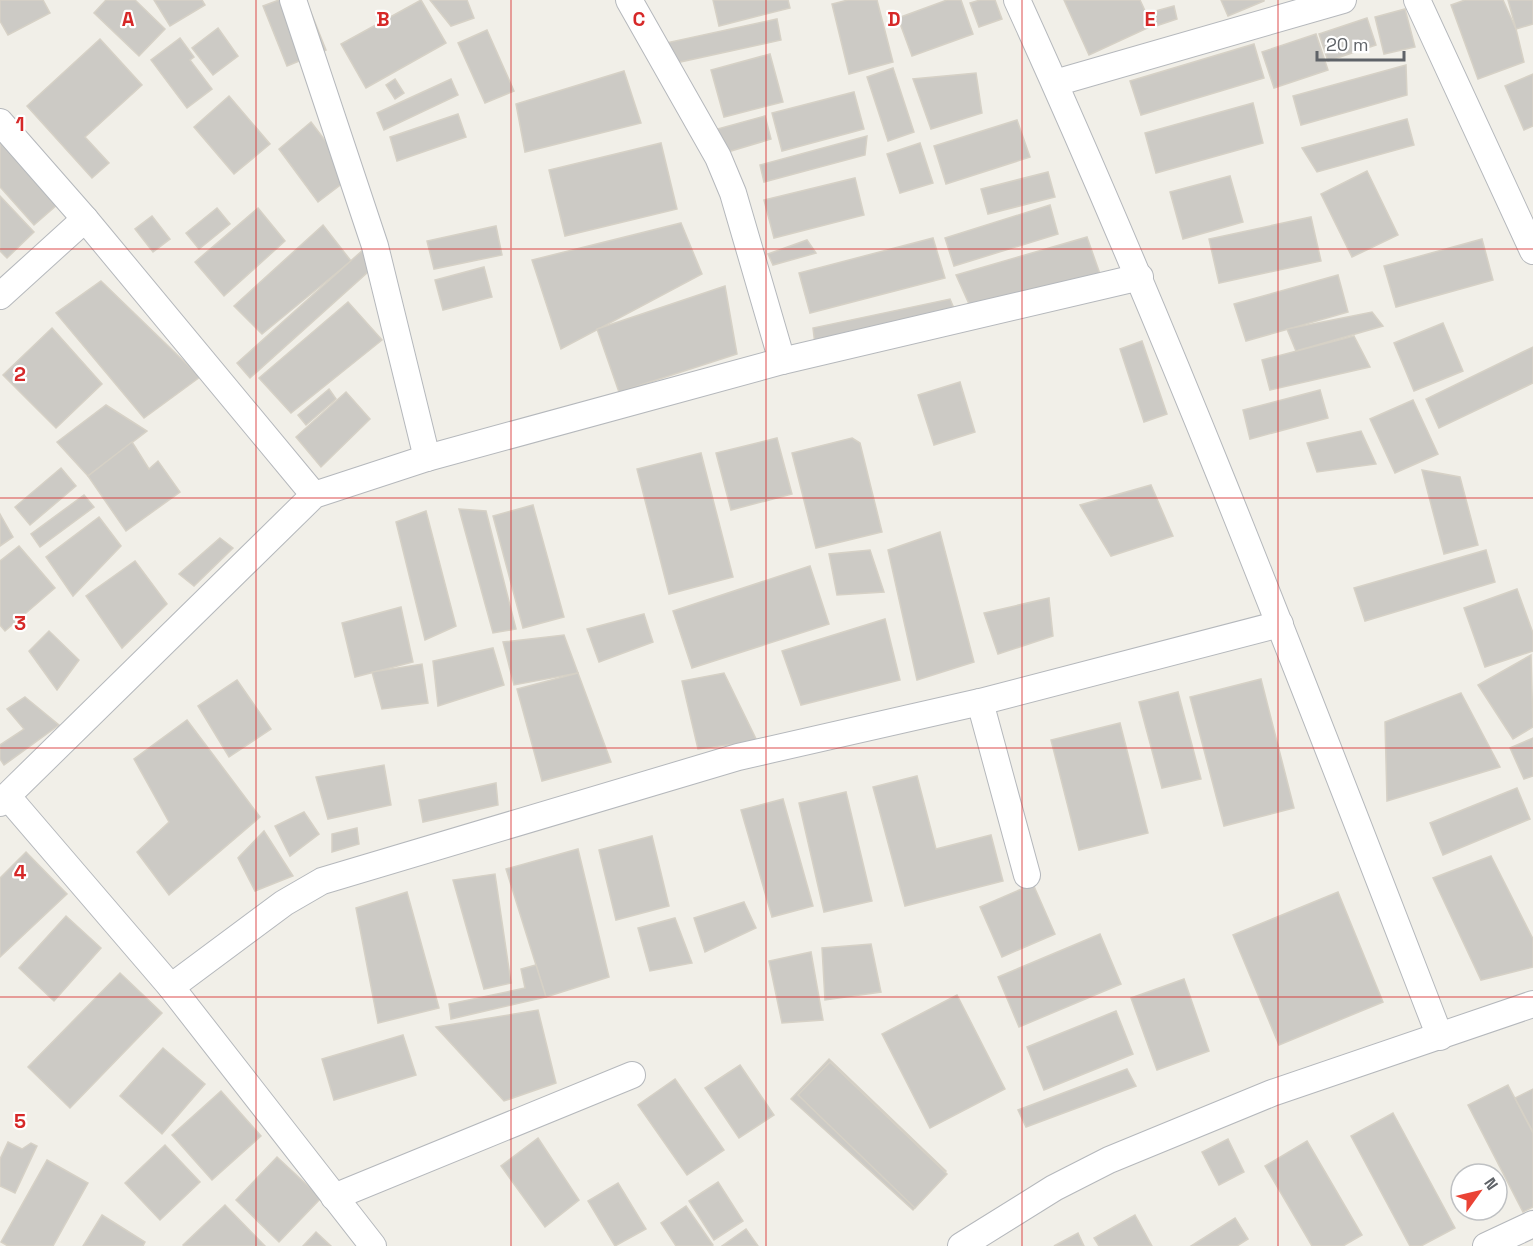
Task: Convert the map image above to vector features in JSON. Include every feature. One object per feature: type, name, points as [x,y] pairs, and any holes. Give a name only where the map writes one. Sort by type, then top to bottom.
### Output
[{"type":"street","points":[[293,0],[375,246],[427,458]]},
{"type":"street","points":[[630,0],[718,157],[733,193],[782,361]]},
{"type":"street","points":[[1017,0],[1140,277],[1280,624],[1440,1037]]},
{"type":"street","points":[[1055,83],[1343,0]]},
{"type":"street","points":[[1418,0],[1533,251]]},
{"type":"street","points":[[0,122],[85,219],[314,495]]},
{"type":"street","points":[[0,296],[85,219]]},
{"type":"street","points":[[373,1246],[171,987],[4,800],[314,495],[427,458],[782,361],[1140,277]]},
{"type":"street","points":[[171,987],[284,903],[321,881],[738,757],[980,702],[1280,624]]},
{"type":"street","points":[[980,702],[1027,875]]},
{"type":"street","points":[[961,1246],[1054,1188],[1109,1160],[1272,1093],[1533,1004]]},
{"type":"street","points":[[334,1197],[632,1075]]},
{"type":"street","points":[[1486,1246],[1533,1224]]},
{"type":"building","points":[[0,0],[43,0],[50,13],[8,35],[0,21]]},
{"type":"building","points":[[106,0],[135,0],[165,29],[139,56],[94,13]]},
{"type":"building","points":[[154,0],[202,0],[205,5],[170,26]]},
{"type":"building","points":[[279,0],[306,0],[326,50],[287,66],[263,6]]},
{"type":"building","points":[[421,0],[446,43],[366,88],[341,44]]},
{"type":"building","points":[[430,0],[467,0],[474,18],[451,26]]},
{"type":"building","points":[[713,0],[788,0],[790,8],[719,26]]},
{"type":"building","points":[[848,0],[877,0],[893,62],[849,74],[832,4]]},
{"type":"building","points":[[947,0],[961,0],[973,34],[912,56],[898,18]]},
{"type":"building","points":[[995,0],[1002,19],[979,27],[970,3]]},
{"type":"building","points":[[1064,0],[1140,0],[1152,26],[1089,55]]},
{"type":"building","points":[[1221,0],[1264,0],[1264,1],[1228,16]]},
{"type":"building","points":[[1465,0],[1503,0],[1516,29],[1524,62],[1478,79],[1451,5]]},
{"type":"building","points":[[1508,0],[1533,0],[1533,24],[1516,29]]},
{"type":"building","points":[[1174,6],[1177,19],[1156,26],[1152,12]]},
{"type":"building","points":[[1405,9],[1415,47],[1384,54],[1375,17]]},
{"type":"building","points":[[1367,18],[1376,45],[1328,61],[1319,34]]},
{"type":"building","points":[[777,19],[781,40],[671,64],[666,43]]},
{"type":"building","points":[[218,28],[238,56],[213,75],[192,48]]},
{"type":"building","points":[[487,30],[514,91],[485,103],[458,43]]},
{"type":"building","points":[[1316,34],[1328,70],[1274,88],[1262,52]]},
{"type":"building","points":[[180,38],[194,57],[190,60],[212,89],[187,108],[151,60]]},
{"type":"building","points":[[100,39],[142,85],[85,137],[109,163],[92,178],[27,106]]},
{"type":"building","points":[[1254,44],[1264,78],[1141,115],[1130,81]]},
{"type":"building","points":[[770,54],[783,102],[724,117],[711,70]]},
{"type":"building","points":[[1406,65],[1407,95],[1301,125],[1293,96]]},
{"type":"building","points":[[893,68],[914,132],[888,141],[867,77]]},
{"type":"building","points":[[624,71],[641,123],[525,152],[516,104]]},
{"type":"building","points":[[976,73],[982,113],[931,129],[913,79]]},
{"type":"building","points":[[1533,74],[1533,126],[1524,130],[1505,86]]},
{"type":"building","points":[[395,79],[404,93],[395,99],[386,85]]},
{"type":"building","points":[[451,79],[458,95],[384,130],[377,113]]},
{"type":"building","points":[[854,92],[864,129],[782,151],[772,113]]},
{"type":"building","points":[[229,96],[270,144],[234,174],[194,127]]},
{"type":"building","points":[[1253,103],[1263,143],[1156,173],[1145,133]]},
{"type":"building","points":[[458,114],[466,137],[397,161],[390,137]]},
{"type":"building","points":[[765,116],[771,139],[721,154],[714,130]]},
{"type":"building","points":[[1407,119],[1414,145],[1317,172],[1302,148]]},
{"type":"building","points":[[1017,120],[1030,157],[946,184],[934,146]]},
{"type":"building","points":[[311,122],[352,176],[318,202],[279,149]]},
{"type":"building","points":[[867,136],[865,155],[764,182],[760,165]]},
{"type":"building","points":[[0,141],[57,205],[34,225],[0,187]]},
{"type":"building","points":[[661,143],[677,209],[565,236],[549,170]]},
{"type":"building","points":[[920,143],[933,183],[900,193],[887,154]]},
{"type":"building","points":[[1367,171],[1398,235],[1352,257],[1321,194]]},
{"type":"building","points":[[1048,172],[1055,197],[988,214],[981,189]]},
{"type":"building","points":[[1230,176],[1243,222],[1183,239],[1170,192]]},
{"type":"building","points":[[855,178],[864,215],[774,238],[764,200]]},
{"type":"building","points":[[0,196],[34,232],[7,258],[0,251]]},
{"type":"building","points":[[1050,205],[1058,234],[954,266],[945,238]]},
{"type":"building","points":[[217,208],[230,224],[199,249],[186,233]]},
{"type":"building","points":[[258,208],[285,241],[224,296],[195,262]]},
{"type":"building","points":[[152,216],[170,239],[153,252],[135,229]]},
{"type":"building","points":[[1311,217],[1321,261],[1219,283],[1209,239]]},
{"type":"building","points":[[681,223],[702,274],[561,349],[532,260]]},
{"type":"building","points":[[323,225],[351,261],[262,334],[234,306]]},
{"type":"building","points":[[496,226],[502,255],[434,269],[427,241]]},
{"type":"building","points":[[1087,237],[1100,274],[970,306],[956,275]]},
{"type":"building","points":[[933,238],[945,278],[810,313],[799,273]]},
{"type":"building","points":[[1482,239],[1493,280],[1396,307],[1384,266]]},
{"type":"building","points":[[807,240],[816,253],[773,265],[768,254]]},
{"type":"building","points":[[364,249],[377,264],[250,378],[237,363]]},
{"type":"building","points":[[484,267],[492,297],[443,310],[435,280]]},
{"type":"building","points":[[1338,275],[1348,312],[1246,341],[1234,304]]},
{"type":"building","points":[[101,281],[200,377],[144,418],[56,313]]},
{"type":"building","points":[[725,286],[737,354],[619,392],[597,329]]},
{"type":"building","points":[[950,299],[959,320],[816,353],[813,328]]},
{"type":"building","points":[[348,302],[382,340],[291,413],[259,378]]},
{"type":"building","points":[[1372,312],[1383,326],[1296,351],[1287,329]]},
{"type":"building","points":[[1443,323],[1463,371],[1414,391],[1394,343]]},
{"type":"building","points":[[52,328],[102,384],[56,428],[3,375]]},
{"type":"building","points":[[1354,336],[1370,367],[1270,390],[1262,360]]},
{"type":"building","points":[[1142,341],[1167,414],[1144,422],[1120,349]]},
{"type":"building","points":[[1533,347],[1533,383],[1439,428],[1426,399]]},
{"type":"building","points":[[960,382],[975,432],[934,445],[918,395]]},
{"type":"building","points":[[329,389],[336,399],[306,425],[298,415]]},
{"type":"building","points":[[1320,390],[1328,418],[1250,439],[1243,410]]},
{"type":"building","points":[[346,392],[370,419],[321,467],[296,437]]},
{"type":"building","points":[[1413,400],[1438,454],[1395,473],[1370,419]]},
{"type":"building","points":[[106,405],[147,431],[88,476],[57,442]]},
{"type":"building","points":[[1361,431],[1376,464],[1317,472],[1307,443]]},
{"type":"building","points":[[777,438],[792,494],[731,510],[716,453]]},
{"type":"building","points":[[852,438],[860,443],[882,532],[816,548],[792,453]]},
{"type":"building","points":[[132,442],[149,469],[158,461],[180,492],[126,531],[88,476]]},
{"type":"building","points":[[701,453],[733,577],[669,594],[637,469]]},
{"type":"building","points":[[61,468],[76,486],[30,525],[15,507]]},
{"type":"building","points":[[1422,470],[1460,477],[1478,545],[1444,554]]},
{"type":"building","points":[[1151,485],[1173,536],[1111,556],[1080,505]]},
{"type":"building","points":[[84,495],[94,507],[40,547],[31,534]]},
{"type":"building","points":[[533,505],[564,617],[523,628],[493,516]]},
{"type":"building","points":[[459,509],[486,511],[516,629],[493,633]]},
{"type":"building","points":[[426,511],[456,626],[425,640],[396,522]]},
{"type":"building","points":[[0,514],[13,537],[0,546]]},
{"type":"building","points":[[99,517],[121,546],[73,596],[46,557]]},
{"type":"building","points":[[940,532],[974,662],[917,680],[888,550]]},
{"type":"building","points":[[220,538],[233,548],[194,586],[179,574]]},
{"type":"building","points":[[19,546],[55,588],[5,631],[0,625],[0,561]]},
{"type":"building","points":[[870,550],[884,592],[837,595],[829,554]]},
{"type":"building","points":[[1486,550],[1495,582],[1365,621],[1354,588]]},
{"type":"building","points":[[135,561],[167,604],[122,648],[86,596]]},
{"type":"building","points":[[810,566],[829,624],[692,668],[673,611]]},
{"type":"building","points":[[1517,589],[1533,633],[1533,651],[1485,667],[1464,608]]},
{"type":"building","points":[[1049,598],[1053,636],[998,654],[984,613]]},
{"type":"building","points":[[401,607],[413,662],[355,677],[342,623]]},
{"type":"building","points":[[644,614],[653,642],[599,662],[587,629]]},
{"type":"building","points":[[885,619],[900,680],[801,705],[782,651]]},
{"type":"building","points":[[49,631],[79,660],[57,690],[29,651]]},
{"type":"building","points":[[564,635],[578,673],[514,685],[503,642]]},
{"type":"building","points":[[493,648],[504,685],[438,706],[433,661]]},
{"type":"building","points":[[1531,655],[1533,727],[1513,739],[1478,685]]},
{"type":"building","points":[[422,664],[428,703],[382,709],[372,672]]},
{"type":"building","points":[[578,673],[611,762],[542,781],[517,689]]},
{"type":"building","points":[[724,673],[757,741],[698,749],[682,681]]},
{"type":"building","points":[[1261,679],[1294,808],[1224,826],[1190,697]]},
{"type":"building","points":[[237,680],[271,729],[229,757],[198,706]]},
{"type":"building","points":[[1178,692],[1201,779],[1162,788],[1139,702]]},
{"type":"building","points":[[1461,693],[1500,767],[1387,801],[1385,722]]},
{"type":"building","points":[[25,697],[59,725],[4,765],[0,759],[0,745],[24,729],[7,709]]},
{"type":"building","points":[[187,720],[260,817],[169,895],[137,852],[169,822],[134,759]]},
{"type":"building","points":[[1120,723],[1148,833],[1079,850],[1051,740]]},
{"type":"building","points":[[1533,738],[1533,776],[1524,779],[1510,748]]},
{"type":"building","points":[[384,765],[391,805],[328,819],[316,777]]},
{"type":"building","points":[[917,776],[936,849],[991,835],[1003,881],[905,906],[873,787]]},
{"type":"building","points":[[496,783],[498,805],[423,822],[419,800]]},
{"type":"building","points":[[1517,788],[1530,819],[1443,855],[1430,823]]},
{"type":"building","points":[[846,792],[872,901],[824,912],[799,803]]},
{"type":"building","points":[[783,799],[813,906],[772,917],[741,810]]},
{"type":"building","points":[[304,812],[319,834],[290,856],[275,826]]},
{"type":"building","points":[[357,828],[359,844],[332,852],[332,834]]},
{"type":"building","points":[[264,831],[293,876],[255,891],[238,858]]},
{"type":"building","points":[[652,836],[669,906],[616,920],[599,850]]},
{"type":"building","points":[[578,849],[609,977],[546,997],[506,869]]},
{"type":"building","points":[[26,852],[67,894],[0,957],[0,878]]},
{"type":"building","points":[[1491,856],[1533,939],[1533,967],[1481,980],[1433,878]]},
{"type":"building","points":[[495,874],[511,983],[484,989],[453,880]]},
{"type":"building","points":[[1033,884],[1055,934],[1002,957],[980,907]]},
{"type":"building","points":[[407,892],[439,1008],[378,1023],[356,908]]},
{"type":"building","points":[[1338,892],[1383,1002],[1279,1045],[1233,935]]},
{"type":"building","points":[[744,902],[756,928],[705,952],[694,918]]},
{"type":"building","points":[[66,916],[101,948],[54,1001],[19,968]]},
{"type":"building","points":[[675,918],[692,963],[650,971],[638,928]]},
{"type":"building","points":[[1100,934],[1121,984],[1019,1027],[998,977]]},
{"type":"building","points":[[871,944],[881,992],[825,1000],[822,948]]},
{"type":"building","points":[[811,952],[823,1020],[782,1023],[769,961]]},
{"type":"building","points":[[536,965],[546,997],[451,1019],[449,1004],[525,988],[521,969]]},
{"type":"building","points":[[120,973],[162,1013],[70,1108],[28,1067]]},
{"type":"building","points":[[1184,979],[1209,1051],[1157,1070],[1131,998]]},
{"type":"building","points":[[957,995],[1005,1089],[930,1128],[882,1034]]},
{"type":"building","points":[[538,1010],[556,1083],[504,1101],[436,1027]]},
{"type":"building","points":[[1116,1011],[1133,1054],[1044,1090],[1027,1047]]},
{"type":"building","points":[[403,1035],[416,1075],[334,1100],[322,1059]]},
{"type":"building","points":[[163,1048],[205,1084],[162,1134],[120,1096]]},
{"type":"building","points":[[829,1059],[946,1171],[913,1210],[791,1099]]},
{"type":"building","points":[[830,1062],[947,1174],[915,1208],[798,1095]]},
{"type":"building","points":[[740,1065],[774,1115],[739,1138],[705,1088]]},
{"type":"building","points":[[1127,1069],[1136,1086],[1026,1127],[1018,1110]]},
{"type":"building","points":[[675,1079],[724,1150],[687,1175],[638,1105]]},
{"type":"building","points":[[1508,1085],[1533,1133],[1533,1207],[1523,1212],[1509,1185],[1509,1162],[1497,1162],[1468,1105]]},
{"type":"building","points":[[1533,1089],[1533,1132],[1515,1098]]},
{"type":"building","points":[[221,1091],[261,1136],[212,1180],[172,1135]]},
{"type":"building","points":[[1393,1113],[1449,1217],[1449,1222],[1452,1222],[1455,1228],[1421,1246],[1410,1246],[1351,1136]]},
{"type":"building","points":[[538,1138],[579,1200],[545,1227],[501,1166]]},
{"type":"building","points":[[1228,1139],[1244,1172],[1219,1185],[1202,1152]]},
{"type":"building","points":[[1307,1141],[1362,1235],[1343,1246],[1312,1246],[1265,1166]]},
{"type":"building","points":[[8,1142],[22,1149],[31,1143],[37,1146],[15,1193],[0,1186],[0,1159]]},
{"type":"building","points":[[165,1145],[200,1182],[160,1220],[125,1183]]},
{"type":"building","points":[[277,1157],[321,1198],[279,1242],[236,1200]]},
{"type":"building","points":[[47,1160],[88,1183],[53,1246],[8,1246],[1,1242]]},
{"type":"building","points":[[718,1182],[743,1221],[714,1240],[689,1201]]},
{"type":"building","points":[[618,1183],[646,1229],[615,1246],[588,1201]]},
{"type":"building","points":[[225,1205],[265,1246],[183,1245]]},
{"type":"building","points":[[686,1206],[712,1246],[676,1246],[661,1223]]},
{"type":"building","points":[[102,1215],[145,1242],[143,1246],[83,1246]]},
{"type":"building","points":[[1135,1215],[1152,1246],[1099,1246],[1094,1238]]},
{"type":"building","points":[[1235,1218],[1248,1239],[1237,1246],[1191,1246]]},
{"type":"building","points":[[746,1229],[758,1246],[722,1246]]},
{"type":"building","points":[[316,1232],[331,1246],[303,1246]]},
{"type":"building","points":[[1078,1233],[1084,1246],[1054,1246]]}]
